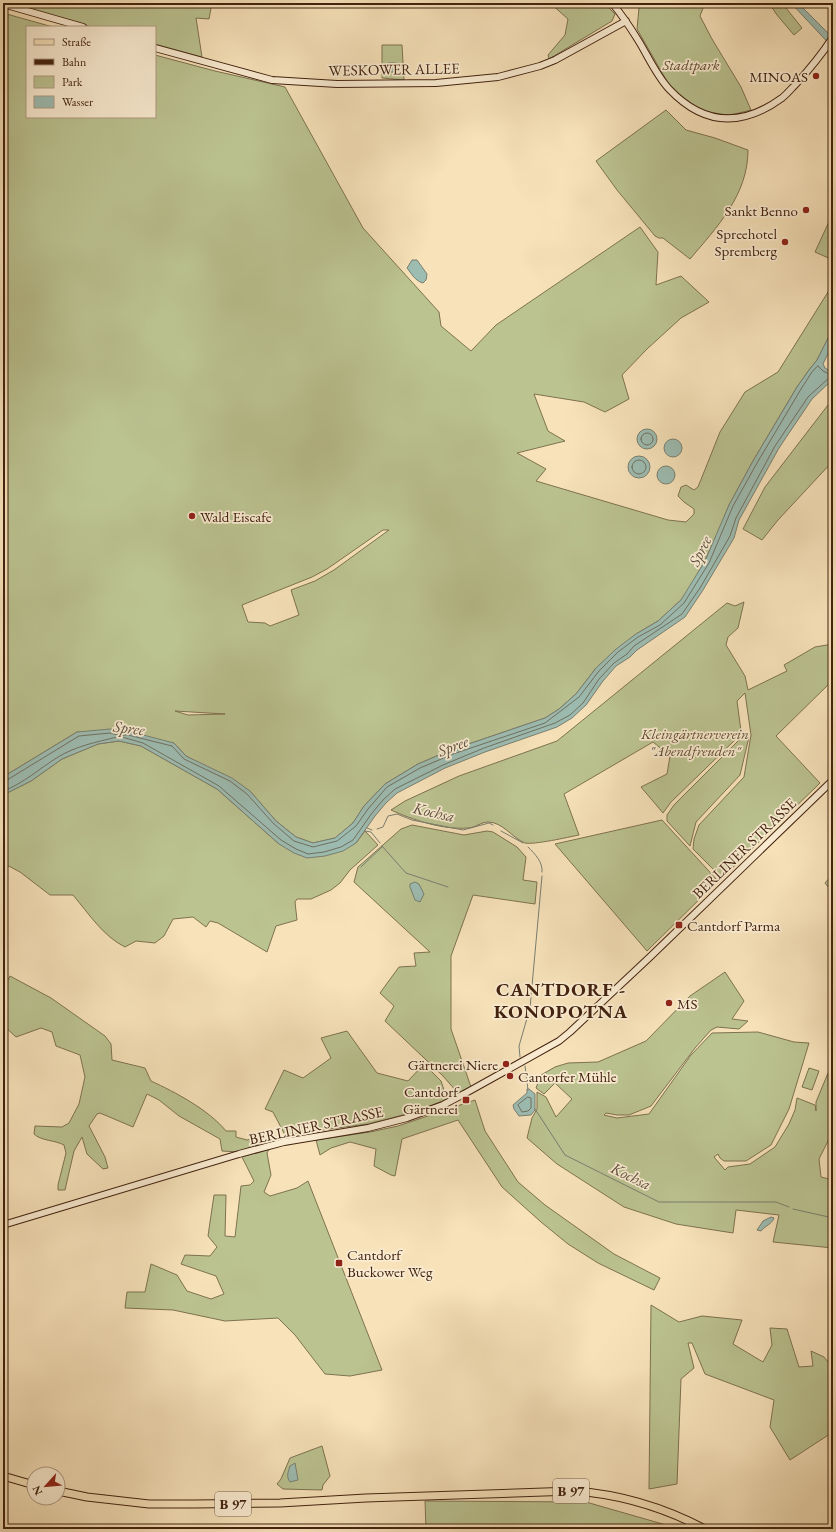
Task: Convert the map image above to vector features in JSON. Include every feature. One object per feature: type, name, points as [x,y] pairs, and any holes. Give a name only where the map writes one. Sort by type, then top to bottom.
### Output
[{"type":"main road","points":[[612,3],[626,21],[669,89],[700,113],[713,118],[729,119],[758,112],[783,97],[823,52],[833,37]]},
{"type":"main road","points":[[3,4],[80,26]]},
{"type":"main road","name":"WESKOWER ALLEE","points":[[156,48],[272,80],[337,84],[436,83],[498,77],[540,66],[555,60],[626,21]]},
{"type":"main road","name":"BERLINER STRASSE","points":[[3,1225],[254,1150],[298,1140],[368,1128],[407,1118],[443,1105],[473,1090],[570,1032],[833,780]]},
{"type":"main road","points":[[3,1476],[26,1483]]},
{"type":"main road","name":"B 97","points":[[66,1492],[149,1504],[180,1504],[280,1503],[554,1490],[592,1492],[646,1504],[680,1517],[704,1529]]},
{"type":"green space","points":[[3,3],[212,3],[209,19],[196,18],[202,57],[156,44],[156,26],[88,26]]},
{"type":"green space","points":[[550,3],[604,3],[615,14],[612,21],[549,59],[548,55],[565,35],[568,19]]},
{"type":"green space","name":"Stadtpark","points":[[637,3],[705,3],[700,16],[741,87],[751,110],[731,115],[712,114],[701,111],[676,92],[668,83],[637,29],[639,8]]},
{"type":"green space","points":[[769,3],[782,3],[802,28],[794,35]]},
{"type":"green space","points":[[3,13],[49,26],[26,26],[26,118],[156,118],[156,55],[285,87],[363,228],[439,312],[441,326],[471,351],[496,325],[640,227],[658,252],[656,285],[681,276],[709,302],[681,318],[647,349],[622,375],[629,399],[605,412],[584,402],[534,394],[548,431],[565,441],[517,453],[546,469],[536,481],[668,520],[686,522],[694,514],[694,509],[678,496],[681,487],[686,485],[694,490],[698,487],[720,432],[745,392],[778,372],[833,284],[833,328],[830,335],[817,360],[797,387],[753,461],[729,505],[716,538],[693,583],[681,600],[658,621],[636,634],[596,668],[576,694],[559,709],[545,718],[451,750],[418,764],[385,784],[364,806],[353,823],[335,838],[313,843],[296,837],[276,821],[250,791],[186,756],[174,743],[77,732],[3,777]],"holes":[[[383,530],[389,530],[334,570],[315,581],[291,590],[299,615],[270,626],[265,623],[248,622],[242,605],[312,577],[327,569]],[[175,711],[225,714],[188,715]]]},
{"type":"green space","points":[[382,45],[402,45],[404,80],[382,78]]},
{"type":"green space","points":[[666,110],[686,130],[715,138],[748,150],[747,166],[743,182],[737,196],[720,222],[690,259],[663,238],[655,236],[617,190],[596,161]]},
{"type":"green space","points":[[833,213],[833,260],[815,252]]},
{"type":"green space","points":[[828,405],[833,409],[833,461],[778,520],[762,540],[743,529],[765,487]]},
{"type":"green space","name":"Kleingärtnerverein \"Abendfreuden\"","points":[[744,602],[738,628],[728,637],[726,645],[745,676],[748,690],[787,671],[784,665],[815,647],[833,644],[833,680],[776,736],[820,783],[722,878],[693,849],[694,839],[699,825],[744,777],[751,735],[745,693],[737,701],[741,731],[736,739],[671,802],[663,813],[641,787],[667,774],[670,756],[653,742],[564,794],[579,835],[543,842],[525,843],[520,841],[503,827],[493,823],[485,822],[471,828],[438,826],[418,821],[391,810],[405,801],[459,776],[557,741],[727,603],[735,606]]},
{"type":"green space","points":[[749,737],[740,775],[696,822],[690,846],[667,821],[667,815],[674,805],[739,740]]},
{"type":"green space","points":[[119,741],[141,746],[217,789],[279,844],[356,843],[365,831],[378,845],[350,870],[340,883],[331,890],[311,899],[297,899],[295,902],[297,920],[276,926],[267,952],[218,923],[210,921],[206,927],[193,917],[173,919],[164,936],[155,943],[136,941],[125,947],[103,931],[73,895],[50,895],[20,872],[3,863],[3,795],[31,781],[62,759],[98,744]]},
{"type":"green space","points":[[662,820],[718,881],[647,951],[555,844]]},
{"type":"green space","points":[[412,825],[464,835],[487,831],[493,832],[517,847],[526,857],[523,880],[537,882],[535,904],[473,895],[451,956],[451,1029],[471,1087],[458,1093],[442,1075],[385,1021],[394,1006],[380,993],[399,967],[416,966],[414,953],[430,952],[354,882],[358,867],[401,829]]},
{"type":"green space","points":[[833,874],[833,893],[825,883]]},
{"type":"green space","points":[[725,972],[744,1001],[732,1019],[748,1021],[739,1029],[717,1027],[711,1030],[695,1048],[651,1106],[629,1115],[606,1113],[604,1115],[617,1118],[649,1114],[691,1055],[712,1033],[758,1032],[794,1042],[809,1043],[789,1109],[771,1145],[746,1161],[724,1161],[718,1154],[714,1157],[725,1170],[728,1167],[750,1164],[775,1147],[789,1124],[795,1110],[797,1098],[815,1105],[816,1111],[816,1102],[828,1073],[830,1137],[819,1159],[821,1177],[833,1180],[833,1248],[773,1242],[779,1215],[736,1210],[733,1233],[676,1224],[624,1207],[557,1164],[527,1138],[532,1118],[537,1109],[537,1092],[546,1097],[556,1117],[572,1099],[555,1083],[544,1094],[536,1088],[541,1075],[555,1067],[568,1063],[598,1062],[646,1041],[690,996]]},
{"type":"green space","points":[[10,976],[51,998],[105,1036],[111,1044],[112,1060],[145,1068],[151,1081],[181,1096],[201,1109],[219,1123],[226,1131],[236,1131],[236,1137],[247,1140],[261,1137],[267,1144],[239,1152],[222,1151],[220,1139],[179,1116],[159,1100],[147,1094],[133,1127],[100,1113],[97,1114],[89,1126],[105,1157],[108,1168],[103,1169],[87,1154],[82,1137],[74,1151],[65,1190],[58,1190],[66,1153],[64,1145],[37,1136],[34,1134],[35,1126],[62,1127],[69,1123],[79,1104],[85,1077],[80,1055],[56,1046],[52,1032],[41,1028],[16,1037],[3,1025],[3,985],[5,986]]},
{"type":"green space","points":[[347,1031],[377,1073],[408,1081],[424,1064],[441,1081],[447,1099],[418,1111],[368,1124],[285,1135],[273,1112],[265,1109],[284,1070],[303,1078],[331,1058],[321,1038]]},
{"type":"green space","points":[[809,1068],[819,1071],[812,1090],[802,1087]]},
{"type":"green space","points":[[475,1100],[485,1131],[518,1182],[545,1205],[614,1254],[660,1278],[654,1290],[598,1263],[568,1244],[541,1222],[502,1187],[458,1120],[402,1139],[395,1176],[374,1166],[376,1149],[350,1142],[331,1148],[320,1155],[316,1140],[370,1132],[398,1126]]},
{"type":"green space","points":[[269,1149],[267,1153],[271,1175],[264,1192],[270,1196],[297,1188],[308,1181],[382,1370],[350,1376],[325,1374],[295,1335],[278,1318],[225,1321],[173,1310],[125,1308],[127,1292],[145,1292],[151,1264],[177,1275],[187,1291],[211,1299],[224,1294],[216,1276],[181,1264],[185,1255],[210,1256],[217,1247],[208,1236],[214,1195],[226,1195],[225,1236],[235,1237],[241,1186],[250,1185],[254,1181],[242,1157]]},
{"type":"green space","points":[[651,1305],[679,1322],[702,1316],[742,1320],[733,1344],[763,1362],[772,1345],[770,1328],[787,1329],[799,1367],[813,1366],[811,1351],[824,1357],[833,1368],[833,1432],[790,1460],[770,1427],[774,1400],[705,1374],[692,1343],[688,1343],[694,1368],[681,1379],[677,1484],[649,1489]]},
{"type":"green space","points":[[322,1446],[330,1476],[323,1485],[322,1490],[283,1489],[277,1484],[281,1479],[290,1458]]},
{"type":"green space","points":[[425,1501],[586,1502],[680,1529],[426,1529]]},
{"type":"water","points":[[791,3],[798,3],[830,35],[833,39],[833,48]]},
{"type":"water","points":[[388,63],[396,63],[398,70],[393,72],[386,71],[384,67]]},
{"type":"water","points":[[412,260],[417,260],[427,274],[426,280],[423,283],[415,279],[407,268]]},
{"type":"water","points":[[833,328],[833,343],[823,364],[828,370],[833,365],[833,379],[812,399],[779,448],[739,520],[734,538],[685,617],[616,666],[586,705],[572,718],[557,727],[485,752],[445,768],[397,793],[375,816],[356,843],[343,851],[325,856],[307,858],[294,853],[279,844],[217,789],[141,746],[119,741],[98,744],[62,759],[31,781],[3,795],[3,777],[77,732],[110,729],[128,731],[174,743],[186,756],[232,778],[250,791],[276,821],[296,837],[313,843],[335,838],[353,823],[364,806],[385,784],[418,764],[451,750],[545,718],[559,709],[576,694],[596,668],[616,649],[636,634],[658,621],[681,600],[705,561],[729,505],[753,461],[797,387],[817,360]]},
{"type":"water","points":[[643,429],[651,429],[657,435],[657,443],[651,449],[643,449],[637,443],[637,435]]},
{"type":"water","points":[[669,439],[677,439],[682,444],[680,455],[677,457],[669,457],[664,452],[664,444]]},
{"type":"water","points":[[639,456],[647,459],[650,467],[647,475],[639,478],[631,475],[628,467],[631,459]]},
{"type":"water","points":[[666,466],[670,467],[674,471],[674,479],[670,483],[666,484],[662,483],[658,479],[657,475],[658,471],[662,467]]},
{"type":"water","points":[[415,882],[419,884],[424,894],[420,902],[415,900],[410,887],[410,884]]},
{"type":"water","points":[[527,1089],[535,1094],[535,1110],[531,1115],[519,1116],[513,1105],[527,1093]]},
{"type":"water","points":[[771,1217],[774,1218],[770,1223],[761,1231],[757,1230],[763,1221]]},
{"type":"water","points":[[295,1463],[298,1480],[290,1482],[288,1476],[290,1466]]},
{"type":"waterway","name":"Kochsa","points":[[377,829],[383,827],[388,816],[397,814],[412,820],[463,830],[489,823],[493,825]]},
{"type":"waterway","name":"Kochsa","points":[[367,828],[372,830]]},
{"type":"waterway","points":[[365,831],[371,832],[380,843]]},
{"type":"waterway","name":"Kochsa","points":[[501,831],[523,843]]},
{"type":"waterway","points":[[382,846],[406,873],[448,887]]},
{"type":"waterway","points":[[361,867],[382,847]]},
{"type":"waterway","name":"Kochsa","points":[[528,847],[536,855],[540,862],[542,872]]},
{"type":"waterway","name":"Kochsa","points":[[520,1057],[519,1046],[530,1008],[542,876]]},
{"type":"waterway","name":"Kochsa","points":[[525,1066],[528,1090]]},
{"type":"waterway","name":"Kochsa","points":[[535,1109],[565,1155],[659,1202],[776,1202],[789,1207]]},
{"type":"waterway","name":"Kochsa","points":[[793,1209],[833,1218]]},
{"type":"railway","points":[[186,1529],[256,1525],[326,1529]]},
{"type":"place","name":"MINOAS","points":[[816,76]]},
{"type":"place","name":"Sankt Benno","points":[[806,210]]},
{"type":"place","name":"Spreehotel Spremberg","points":[[785,242]]},
{"type":"place","name":"Wald Eiscafe","points":[[192,516]]},
{"type":"place","name":"Cantdorf Parma","points":[[679,925]]},
{"type":"place","name":"MS","points":[[669,1003]]},
{"type":"place","name":"Gärtnerei Niere","points":[[506,1064]]},
{"type":"place","name":"Cantorfer Mühle","points":[[510,1076]]},
{"type":"place","name":"Cantdorf Gärtnerei","points":[[466,1100]]},
{"type":"place","name":"Cantdorf Buckower Weg","points":[[339,1263]]},
{"type":"district","name":"CANTDORF - KONOPOTNA","points":[[561,1000]]},
{"type":"water label","name":"Spree","points":[[700,551]]},
{"type":"water label","name":"Spree","points":[[129,728]]},
{"type":"water label","name":"Spree","points":[[453,746]]}]
